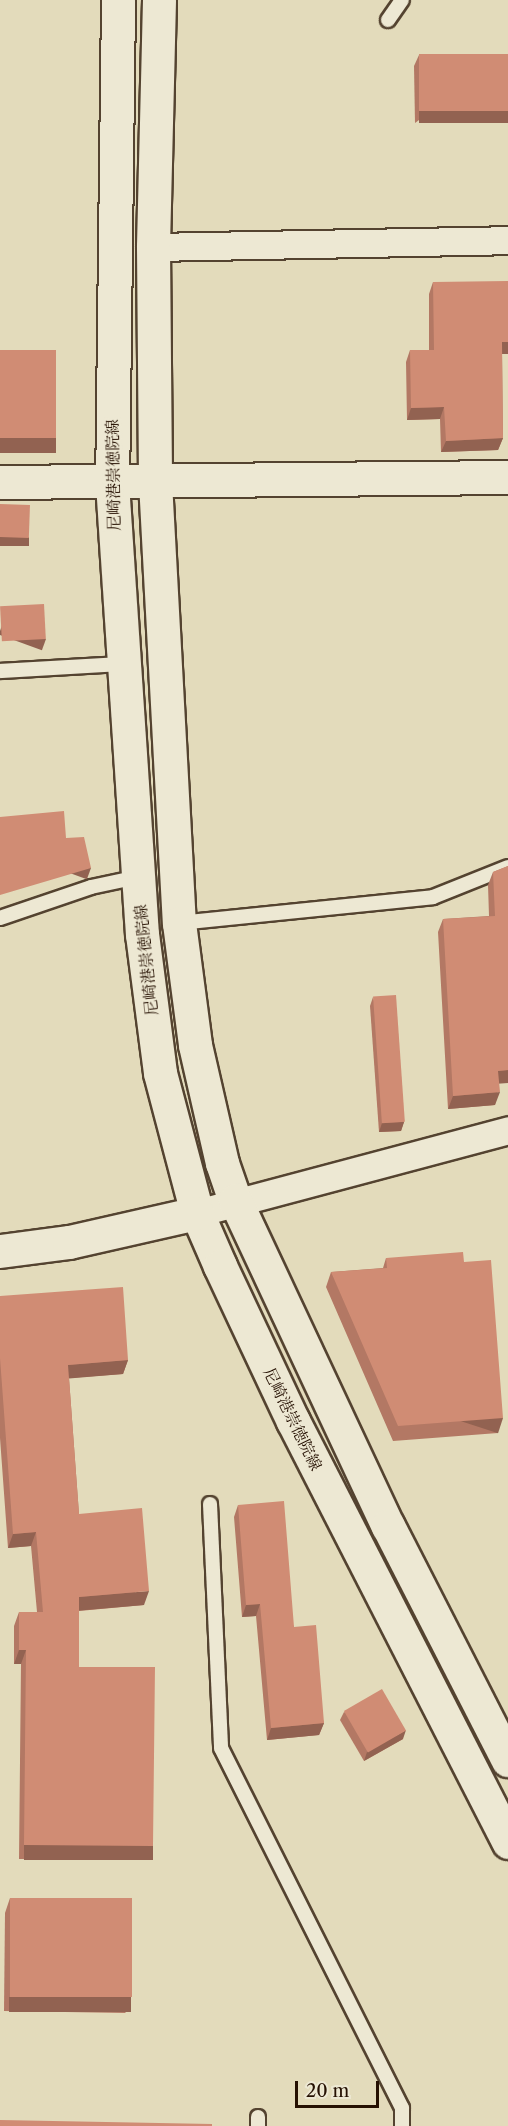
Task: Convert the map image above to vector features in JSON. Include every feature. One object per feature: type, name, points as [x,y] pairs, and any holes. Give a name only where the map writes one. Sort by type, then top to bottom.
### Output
[{"type":"main road","name":"尼崎港崇徳院線","points":[[118,0],[112,483],[147,992],[159,1072],[197,1213],[293,1421],[508,1842]]},
{"type":"main road","points":[[159,0],[153,247],[154,482],[179,923],[195,1045],[222,1163],[235,1200],[388,1526],[508,1760]]},
{"type":"main road","points":[[0,482],[112,483],[508,477]]},
{"type":"main road","points":[[0,1251],[81,1240],[197,1213]]},
{"type":"street","points":[[153,247],[508,240]]},
{"type":"street","points":[[197,1213],[235,1200],[508,1130]]},
{"type":"lane","points":[[388,20],[402,0]]},
{"type":"lane","points":[[0,671],[123,664]]},
{"type":"lane","points":[[179,923],[433,897],[508,867]]},
{"type":"lane","points":[[0,918],[91,887],[138,877]]},
{"type":"lane","points":[[210,1504],[221,1748],[402,2108],[402,2126]]},
{"type":"building","points":[[419,54],[508,54],[508,111],[419,111]]},
{"type":"building","points":[[508,281],[508,342],[502,342],[503,438],[446,441],[444,407],[411,408],[410,350],[434,350],[433,282]]},
{"type":"building","points":[[0,350],[56,350],[56,438],[0,438]]},
{"type":"building","points":[[0,504],[30,505],[29,538],[0,537]]},
{"type":"building","points":[[44,604],[46,639],[2,641],[0,606]]},
{"type":"building","points":[[64,811],[66,838],[84,837],[91,868],[0,895],[0,817]]},
{"type":"building","points":[[508,866],[508,1070],[498,1071],[500,1092],[453,1096],[443,919],[495,916],[493,872]]},
{"type":"building","points":[[396,995],[405,1122],[382,1123],[373,997]]},
{"type":"building","points":[[463,1252],[464,1262],[491,1260],[503,1418],[398,1426],[331,1272],[387,1268],[386,1258]]},
{"type":"building","points":[[123,1287],[128,1360],[68,1365],[79,1514],[142,1508],[149,1591],[79,1597],[79,1667],[155,1667],[153,1846],[24,1845],[26,1650],[19,1650],[19,1612],[43,1612],[36,1532],[13,1534],[0,1358],[0,1296]]},
{"type":"building","points":[[284,1501],[294,1627],[316,1625],[324,1723],[271,1728],[260,1604],[246,1605],[238,1505]]},
{"type":"building","points":[[382,1689],[406,1731],[368,1753],[344,1711]]},
{"type":"building","points":[[10,1898],[132,1898],[132,1997],[10,1997]]},
{"type":"building","points":[[0,2120],[212,2124],[212,2126],[0,2126]]}]
